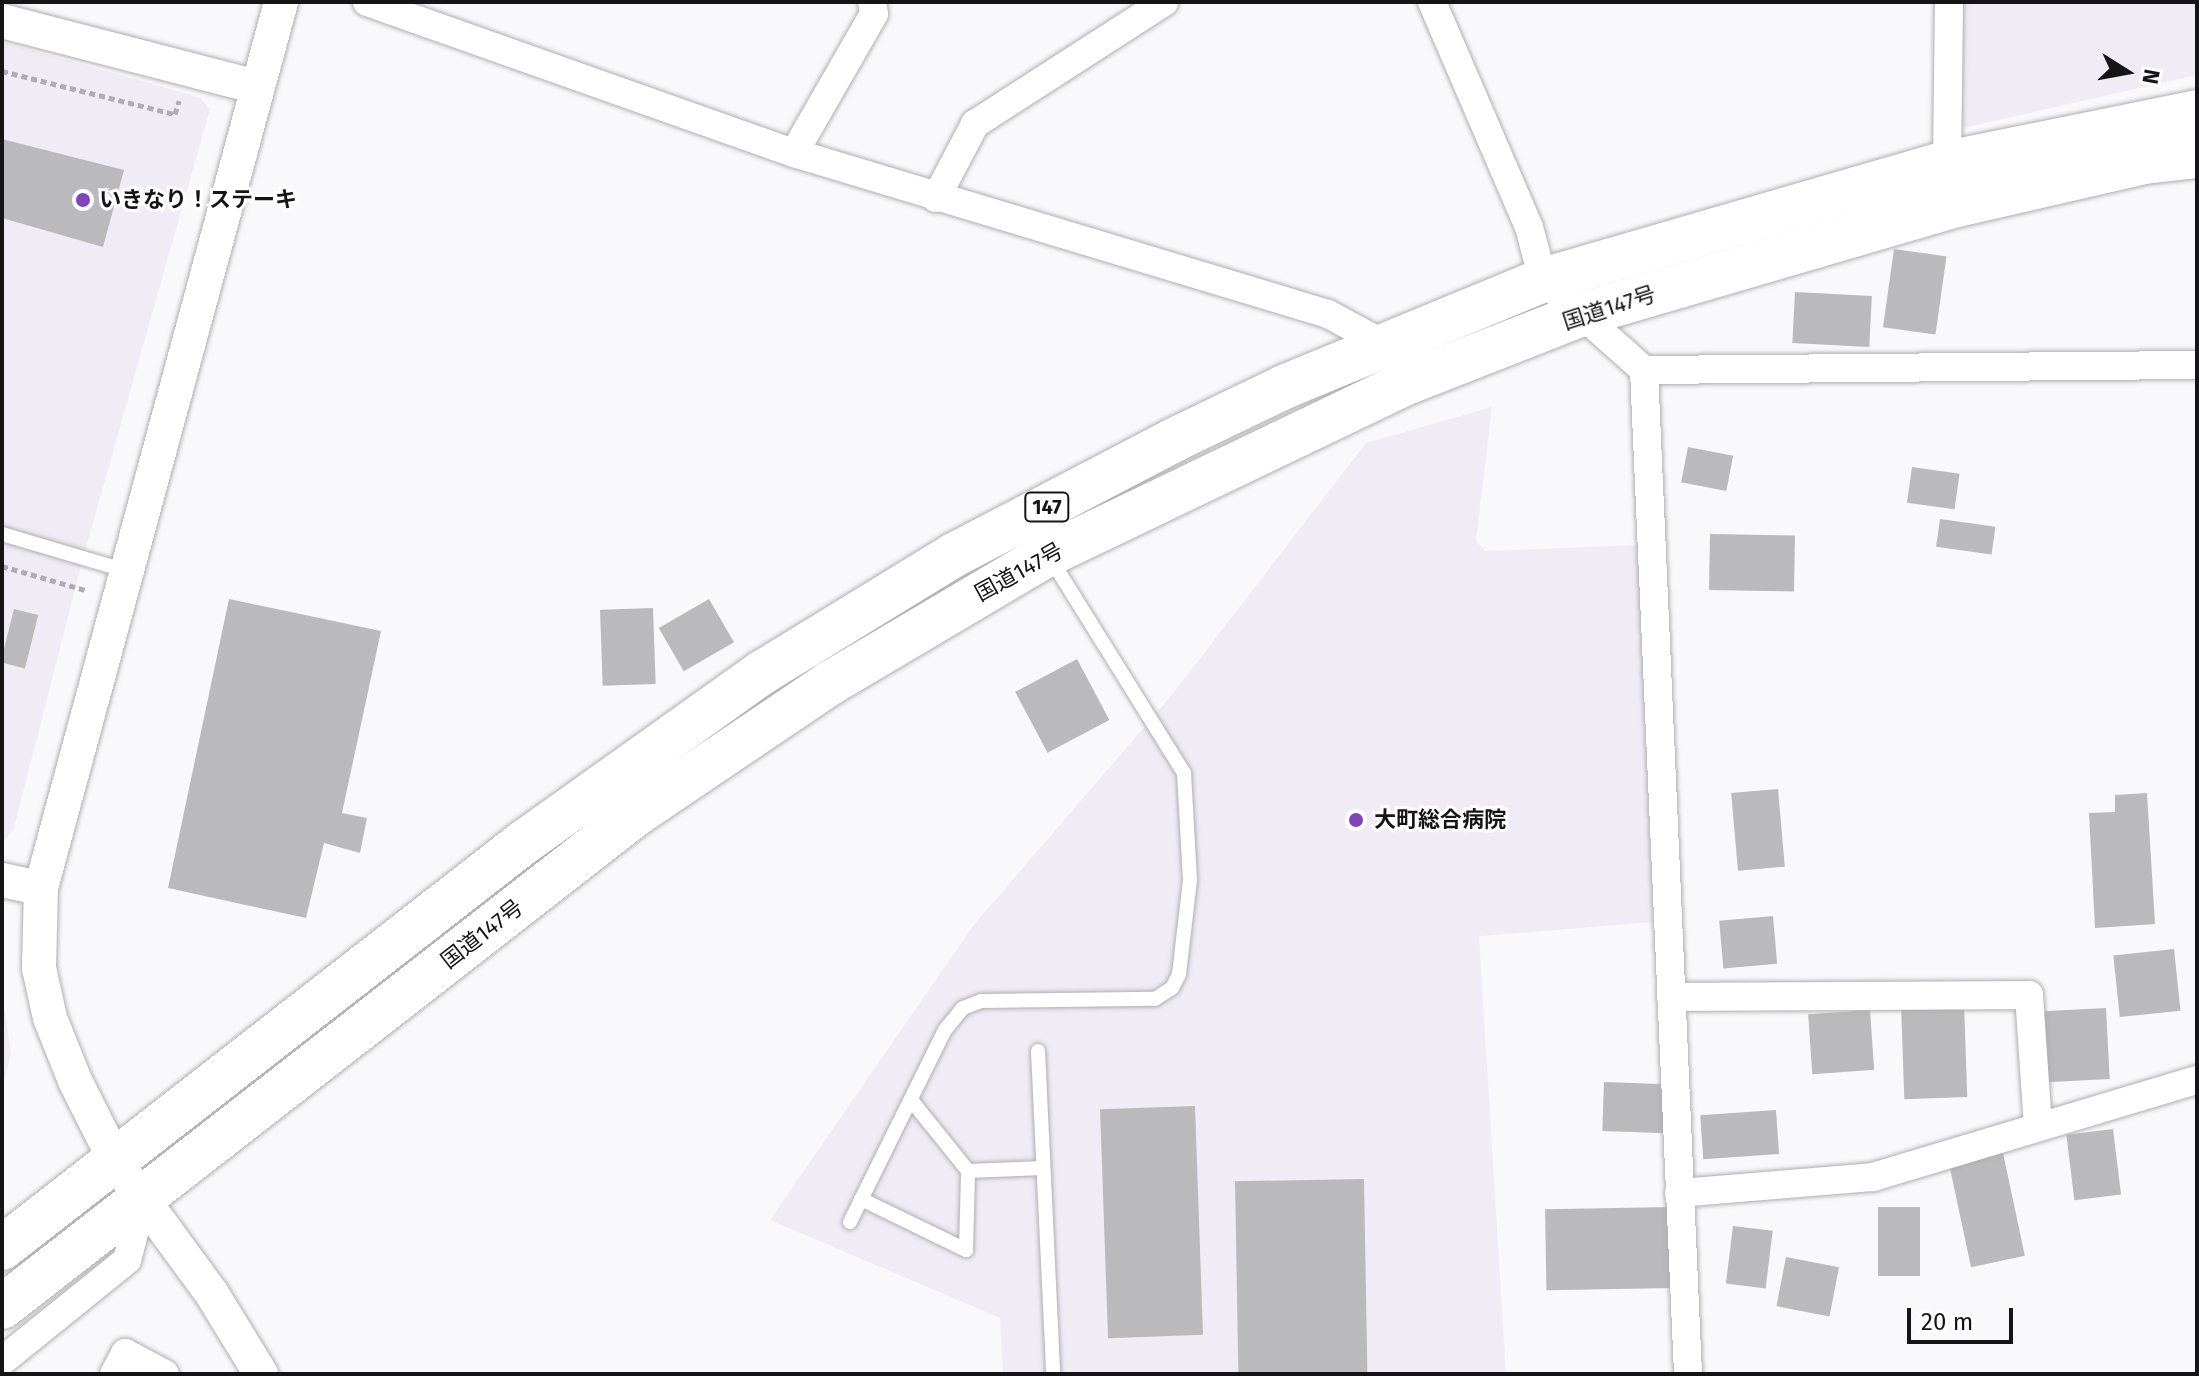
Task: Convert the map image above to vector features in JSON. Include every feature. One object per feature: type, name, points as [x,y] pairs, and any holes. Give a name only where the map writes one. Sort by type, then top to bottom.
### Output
[{"type":"highway","name":"国道147号","points":[[2,1248],[117,1164],[523,843],[763,672],[1039,535],[1400,364],[1543,280],[1947,163],[2197,112]]},
{"type":"highway","name":"国道147号","points":[[1400,364],[1957,205],[2144,162],[2197,156]]},
{"type":"highway","name":"国道147号","points":[[2,1307],[636,814],[830,683],[1039,535]]},
{"type":"street","points":[[261,1374],[212,1294],[117,1164],[50,1018],[39,968],[41,888],[281,2]]},
{"type":"street","points":[[367,2],[794,153],[1328,314],[1400,364]]},
{"type":"street","points":[[794,153],[874,14],[872,2]]},
{"type":"street","points":[[936,198],[975,124],[1164,2]]},
{"type":"street","points":[[1432,2],[1529,227],[1543,280],[1644,370],[2197,365]]},
{"type":"street","points":[[1947,163],[1949,2]]},
{"type":"street","points":[[2,21],[257,87]]},
{"type":"street","points":[[1644,370],[1688,1374]]},
{"type":"street","points":[[2,880],[41,888]]},
{"type":"street","points":[[1671,997],[2029,995],[2038,1126]]},
{"type":"street","points":[[1679,1193],[1873,1177],[2197,1080]]},
{"type":"street","points":[[2,1361],[127,1260],[143,1200]]},
{"type":"street","points":[[114,1374],[125,1353],[165,1374]]},
{"type":"lane","points":[[2,534],[128,571]]},
{"type":"lane","points":[[850,1222],[945,1030],[963,1008],[981,1001],[1155,999],[1172,988],[1179,974],[1190,880],[1184,773],[1039,535]]},
{"type":"lane","points":[[1038,1051],[1053,1374]]},
{"type":"lane","points":[[861,1199],[966,1250],[968,1171],[911,1100]]},
{"type":"lane","points":[[968,1171],[1043,1168]]},
{"type":"path","points":[[2,71],[175,114],[181,92]]},
{"type":"path","points":[[2,566],[94,593]]},
{"type":"shaded area","points":[[1963,2],[2197,2],[2197,75],[1963,128]]},
{"type":"shaded area","points":[[2,42],[200,98],[210,109],[83,558],[14,828],[2,844]]},
{"type":"shaded area","name":"大町総合病院","points":[[1492,407],[1476,541],[1485,551],[1638,545],[1653,922],[1479,936],[1506,1374],[1003,1374],[1000,1318],[770,1220],[973,926],[1171,696],[1366,443]]},
{"type":"shaded area","points":[[2,991],[11,1054],[2,1088]]},
{"type":"building","points":[[2,139],[124,170],[103,247],[2,218]]},
{"type":"building","points":[[1894,249],[1946,256],[1935,335],[1883,327]]},
{"type":"building","points":[[1795,292],[1872,296],[1869,347],[1792,343]]},
{"type":"building","points":[[1688,447],[1733,456],[1726,491],[1681,482]]},
{"type":"building","points":[[1912,467],[1960,474],[1955,509],[1907,503]]},
{"type":"building","points":[[1940,519],[1995,527],[1992,555],[1936,547]]},
{"type":"building","points":[[1710,534],[1795,535],[1794,591],[1709,590]]},
{"type":"building","points":[[229,599],[381,631],[342,813],[367,818],[360,853],[324,843],[306,918],[168,888]]},
{"type":"building","points":[[709,599],[734,642],[684,671],[659,628]]},
{"type":"building","points":[[653,608],[656,684],[603,686],[600,610]]},
{"type":"building","points":[[14,609],[38,615],[25,668],[2,663]]},
{"type":"building","points":[[1077,659],[1109,720],[1048,753],[1015,692]]},
{"type":"building","points":[[1778,789],[1785,867],[1738,871],[1731,793]]},
{"type":"building","points":[[2147,793],[2155,924],[2095,928],[2089,813],[2115,812],[2115,795]]},
{"type":"building","points":[[1773,916],[1777,964],[1723,969],[1719,921]]},
{"type":"building","points":[[2174,949],[2180,1011],[2120,1017],[2113,955]]},
{"type":"building","points":[[1964,1003],[1967,1097],[1904,1099],[1901,1005]]},
{"type":"building","points":[[2106,1008],[2110,1079],[2042,1082],[2038,1012]]},
{"type":"building","points":[[1870,1010],[1874,1070],[1812,1074],[1808,1014]]},
{"type":"building","points":[[1604,1082],[1668,1084],[1666,1133],[1602,1131]]},
{"type":"building","points":[[1195,1106],[1203,1335],[1108,1338],[1100,1109]]},
{"type":"building","points":[[1776,1110],[1779,1154],[1703,1159],[1700,1115]]},
{"type":"building","points":[[2113,1129],[2121,1195],[2074,1200],[2066,1135]]},
{"type":"building","points":[[2003,1153],[2025,1256],[1971,1267],[1949,1164]]},
{"type":"building","points":[[1364,1179],[1367,1374],[1238,1374],[1235,1181]]},
{"type":"building","points":[[1672,1207],[1673,1288],[1546,1290],[1545,1209]]},
{"type":"building","points":[[1878,1207],[1920,1207],[1920,1276],[1878,1276]]},
{"type":"building","points":[[1733,1226],[1773,1231],[1766,1288],[1726,1284]]},
{"type":"building","points":[[1786,1257],[1839,1267],[1829,1316],[1776,1306]]},
{"type":"place","name":"いきなり！ステーキ","points":[[83,200]]},
{"type":"place","name":"大町総合病院","points":[[1356,820]]}]
